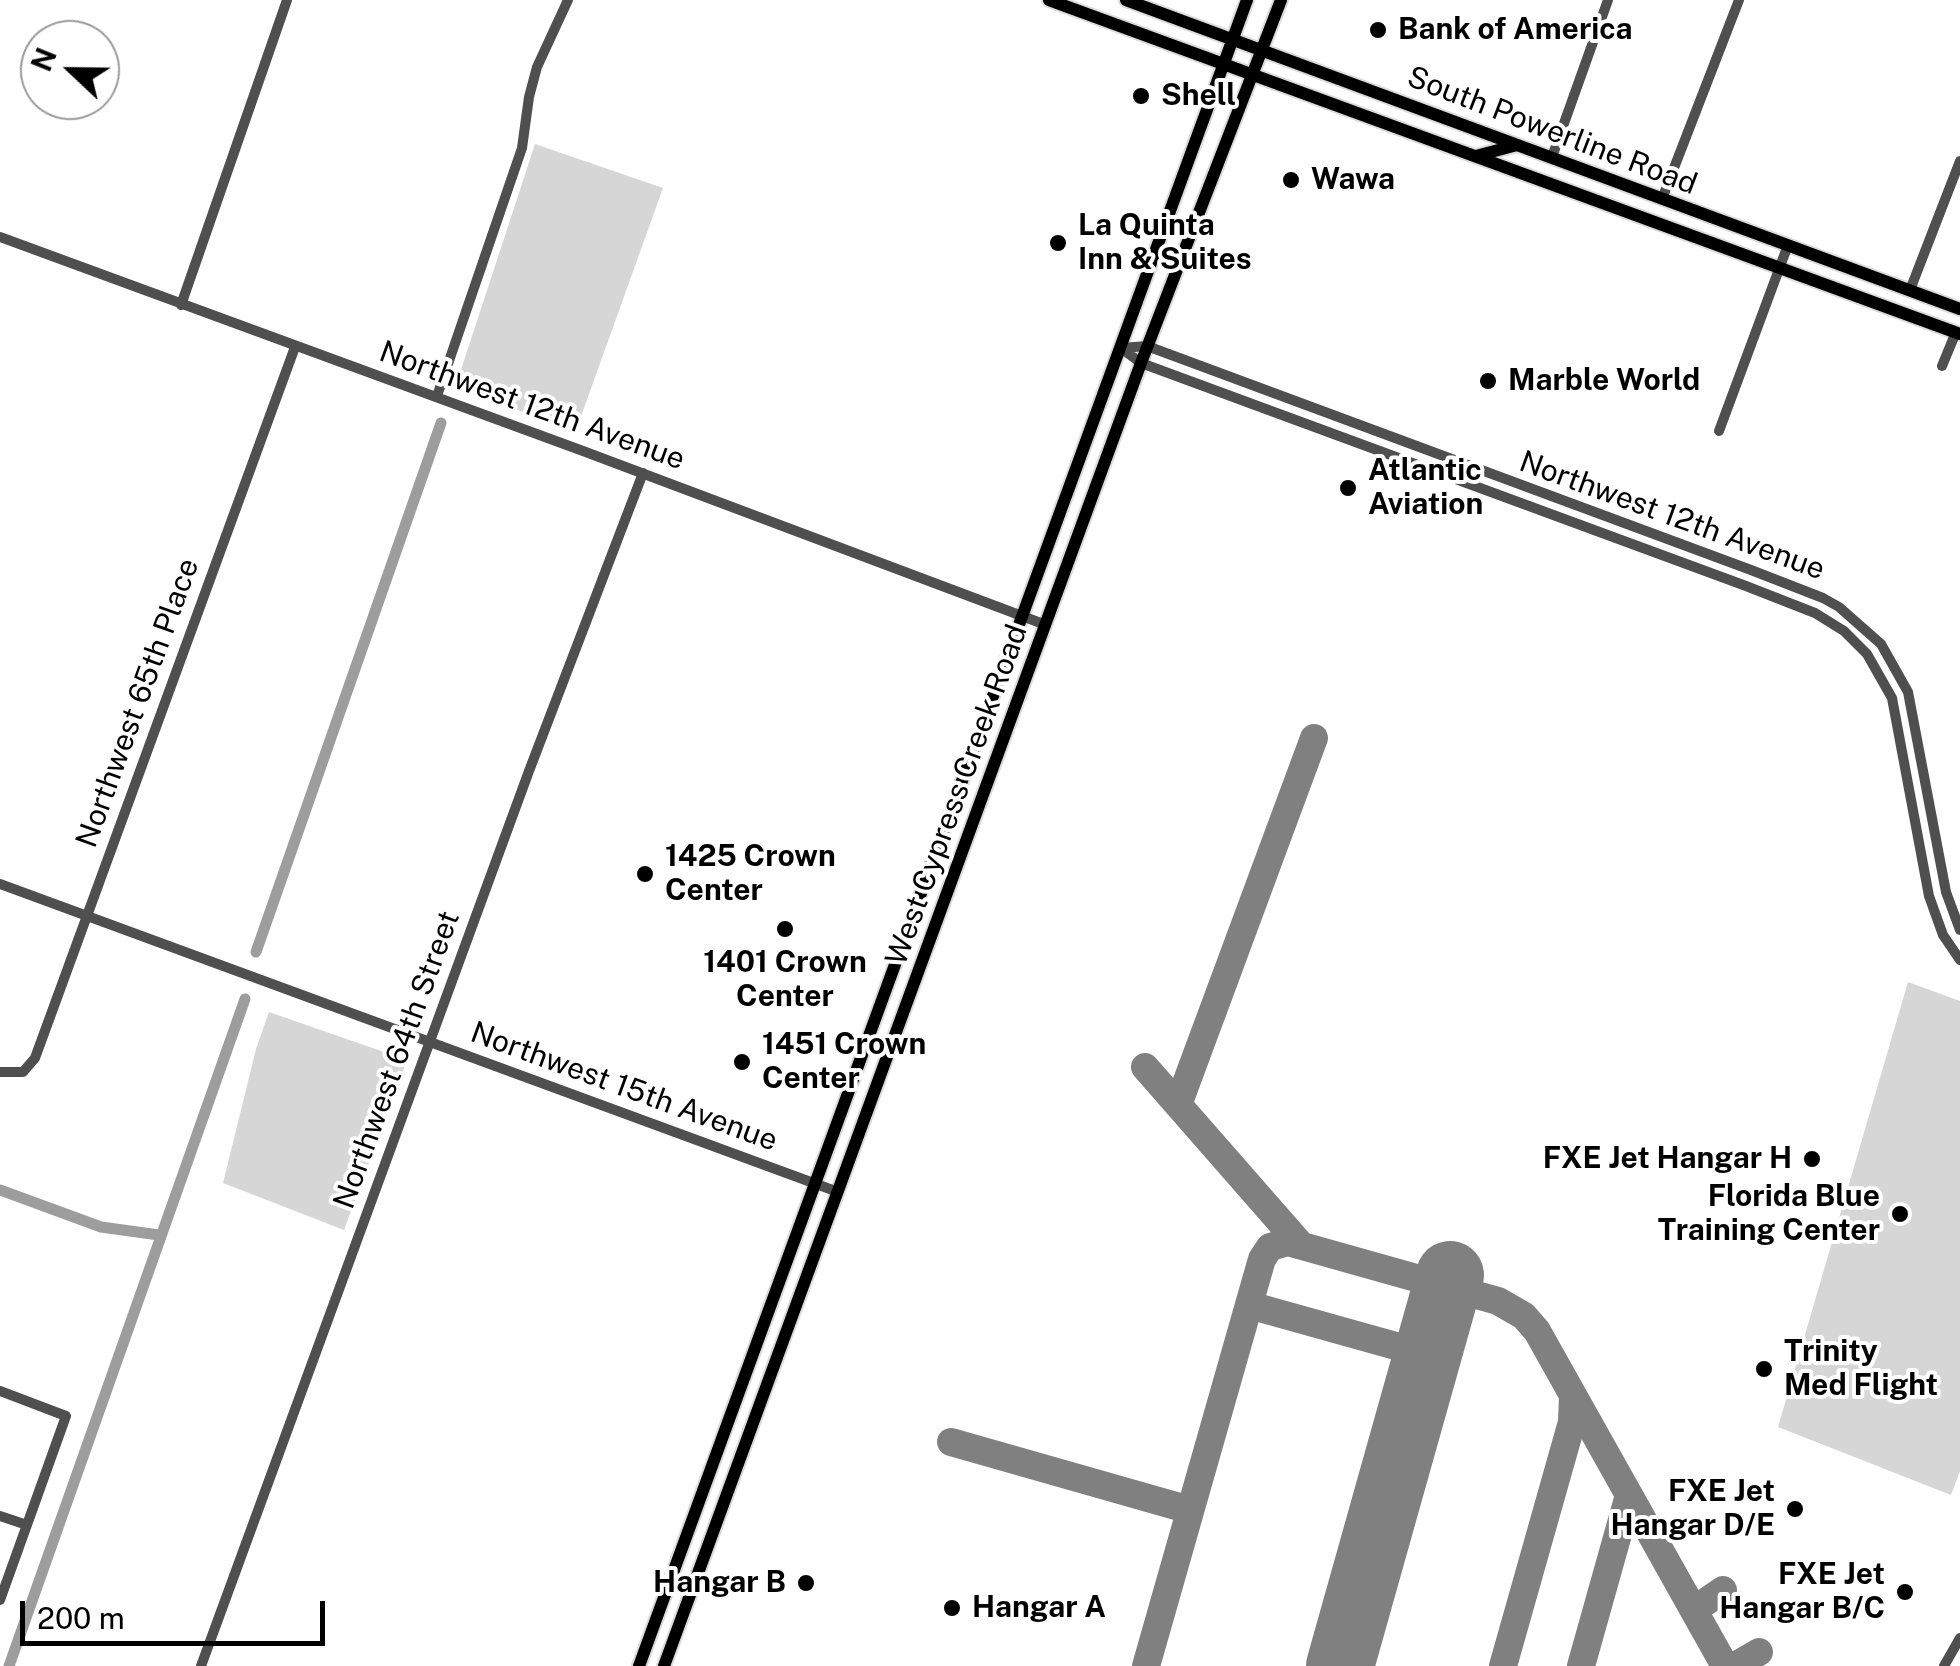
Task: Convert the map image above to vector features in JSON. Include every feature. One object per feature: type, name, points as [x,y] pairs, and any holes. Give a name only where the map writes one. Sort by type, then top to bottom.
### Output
[{"type":"main road","name":"South Powerline Road","points":[[1049,0],[1958,333]]},
{"type":"main road","name":"South Powerline Road","points":[[1126,0],[1960,309]]},
{"type":"main road","name":"West Cypress Creek Road","points":[[639,1666],[1247,0]]},
{"type":"main road","name":"West Cypress Creek Road","points":[[664,1666],[1147,346],[1280,0]]},
{"type":"main road","points":[[1476,156],[1519,144]]},
{"type":"main road","points":[[1629,212],[1662,199],[1664,211],[1676,229]]},
{"type":"main road","points":[[892,976],[892,1000],[902,1018]]},
{"type":"street","points":[[181,305],[288,0]]},
{"type":"street","points":[[436,396],[522,148],[536,67],[568,0]]},
{"type":"street","points":[[1552,157],[1608,0]]},
{"type":"street","points":[[1662,199],[1739,0]]},
{"type":"street","points":[[1910,290],[1960,161]]},
{"type":"street","name":"Northwest 12th Avenue","points":[[0,237],[1046,625]]},
{"type":"street","points":[[1719,431],[1788,245]]},
{"type":"street","points":[[1942,366],[1958,333]]},
{"type":"street","points":[[1121,348],[1147,346]]},
{"type":"street","name":"Northwest 12th Avenue","points":[[1147,346],[1824,598],[1854,618],[1881,644],[1908,692],[1946,892],[1960,930]]},
{"type":"street","name":"Northwest 65th Place","points":[[0,1072],[23,1072],[35,1058],[296,347]]},
{"type":"street","name":"Northwest 12th Avenue","points":[[1121,348],[1141,364],[1746,586],[1829,621],[1867,654],[1885,683],[1896,713],[1936,917],[1960,960]]},
{"type":"street","points":[[1377,451],[1382,435]]},
{"type":"street","name":"Northwest 64th Street","points":[[201,1666],[643,473]]},
{"type":"street","points":[[1746,586],[1751,570]]},
{"type":"street","points":[[1915,820],[1932,819]]},
{"type":"street","name":"Northwest 15th Avenue","points":[[0,884],[838,1192]]},
{"type":"street","points":[[0,1392],[66,1416],[0,1600]]},
{"type":"street","points":[[0,1516],[26,1526]]},
{"type":"street","points":[[1944,1666],[1960,1638]]},
{"type":"shaded area","points":[[535,144],[663,188],[575,433],[456,385]]},
{"type":"shaded area","name":"Florida Blue Training Center","points":[[1908,982],[1960,1001],[1960,1471],[1951,1495],[1778,1427]]},
{"type":"shaded area","points":[[269,1012],[407,1060],[344,1230],[223,1183]]},
{"type":"waterway","points":[[256,952],[441,423]]},
{"type":"waterway","points":[[9,1666],[245,999]]},
{"type":"waterway","points":[[0,1190],[101,1227],[159,1235]]},
{"type":"taxiway","points":[[1178,1105],[1314,738]]},
{"type":"taxiway","points":[[1145,1067],[1299,1243]]},
{"type":"taxiway","points":[[1146,1666],[1262,1259],[1270,1247],[1288,1242],[1498,1301],[1524,1316],[1537,1331],[1725,1666]]},
{"type":"taxiway","points":[[1249,1305],[1428,1355]]},
{"type":"taxiway","points":[[1503,1666],[1572,1422],[1573,1396]]},
{"type":"taxiway","points":[[951,1442],[1190,1510]]},
{"type":"taxiway","points":[[1581,1666],[1629,1495]]},
{"type":"taxiway","points":[[1694,1610],[1723,1590]]},
{"type":"taxiway","points":[[1735,1666],[1759,1652]]},
{"type":"runway","points":[[1340,1666],[1450,1275]]},
{"type":"place","name":"Bank of America","points":[[1378,30]]},
{"type":"place","name":"Shell","points":[[1141,96]]},
{"type":"place","name":"Wawa","points":[[1291,180]]},
{"type":"place","name":"La Quinta Inn & Suites","points":[[1058,243]]},
{"type":"place","name":"Marble World","points":[[1488,381]]},
{"type":"place","name":"Atlantic Aviation","points":[[1348,488]]},
{"type":"place","name":"1425 Crown Center","points":[[645,874]]},
{"type":"place","name":"1401 Crown Center","points":[[785,929]]},
{"type":"place","name":"1451 Crown Center","points":[[742,1062]]},
{"type":"place","name":"FXE Jet Hangar H","points":[[1812,1159]]},
{"type":"place","name":"Florida Blue Training Center","points":[[1900,1214]]},
{"type":"place","name":"Trinity Med Flight","points":[[1764,1369]]},
{"type":"place","name":"FXE Jet Hangar D/E","points":[[1795,1509]]},
{"type":"place","name":"Hangar B","points":[[806,1583]]},
{"type":"place","name":"FXE Jet Hangar B/C","points":[[1905,1592]]},
{"type":"place","name":"Hangar A","points":[[952,1608]]}]
